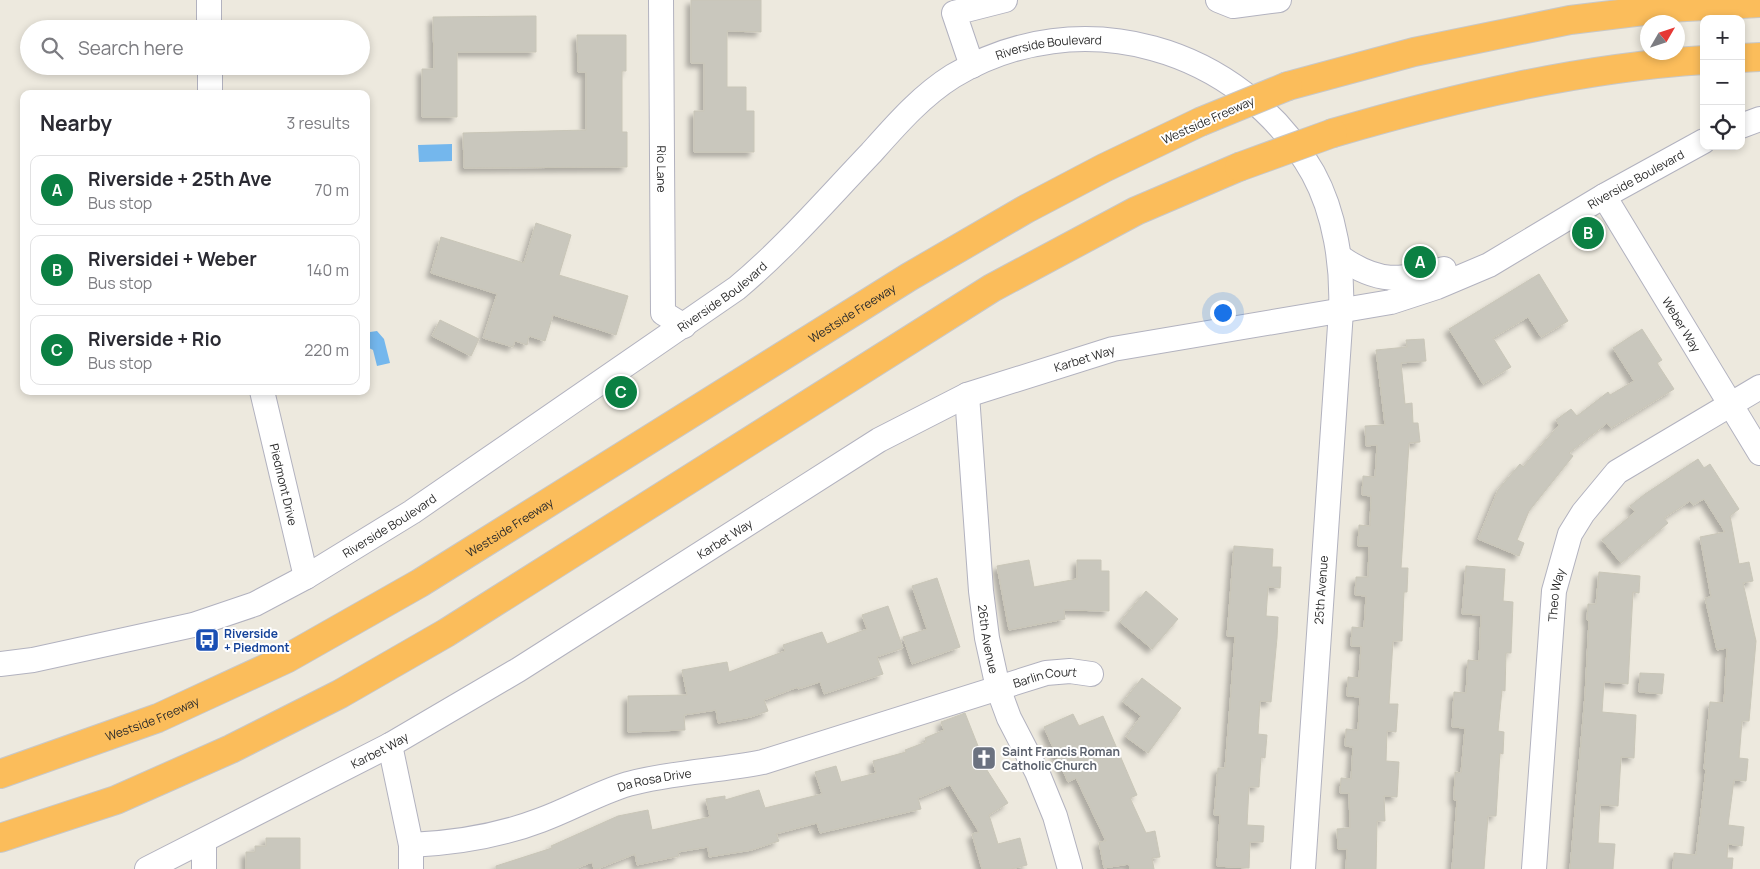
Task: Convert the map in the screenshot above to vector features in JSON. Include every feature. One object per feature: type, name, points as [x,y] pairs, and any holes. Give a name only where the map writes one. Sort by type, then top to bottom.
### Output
[{"type":"highway","name":"Westside Freeway","points":[[0,774],[158,718],[286,659],[420,583],[771,362],[1026,209],[1104,168],[1200,122],[1288,86],[1414,52],[1570,20],[1668,8],[1760,3]]},
{"type":"highway","points":[[1745,58],[1760,57]]},
{"type":"highway","points":[[0,838],[116,800],[231,749],[340,694],[463,622],[992,288],[1136,211],[1239,167],[1333,133],[1415,108],[1548,80],[1700,61]]},
{"type":"street","points":[[209,0],[209,20]]},
{"type":"street","name":"Rio Lane","points":[[661,0],[663,314],[684,326]]},
{"type":"street","points":[[972,66],[954,13],[1005,0]]},
{"type":"street","points":[[1218,0],[1233,6],[1279,0]]},
{"type":"street","name":"Riverside Boulevard","points":[[0,664],[33,660],[193,625],[254,604],[306,578],[412,512],[684,326],[757,272],[918,103],[941,84],[972,66],[1031,46],[1070,40],[1096,39],[1145,46],[1202,66],[1224,78],[1262,109],[1280,127],[1312,172],[1322,192],[1340,257],[1341,311],[1408,296],[1489,265],[1604,196],[1700,143]]},
{"type":"street","points":[[210,75],[210,90]]},
{"type":"street","points":[[1745,125],[1760,119]]},
{"type":"street","name":"Weber Way","points":[[1604,196],[1731,402],[1760,453]]},
{"type":"street","points":[[1340,257],[1359,271],[1388,279],[1418,276],[1467,263],[1489,265]]},
{"type":"street","name":"Karbet Way","points":[[148,869],[390,745],[518,670],[879,440],[967,394],[1113,348],[1341,311]]},
{"type":"street","name":"25th Avenue","points":[[1303,869],[1341,311]]},
{"type":"street","name":"Theo Way","points":[[1534,869],[1554,592],[1570,534],[1582,513],[1617,472],[1731,402],[1760,387]]},
{"type":"street","name":"26th Avenue","points":[[967,394],[981,591],[987,638],[998,688],[1055,816],[1070,869]]},
{"type":"street","name":"Piedmont Drive","points":[[263,395],[306,578]]},
{"type":"street","name":"Barlin Court","points":[[998,688],[1046,673],[1070,671],[1091,674]]},
{"type":"street","name":"Da Rosa Drive","points":[[411,845],[471,840],[510,831],[629,784],[672,775],[720,770],[763,762],[998,688]]},
{"type":"street","points":[[390,745],[411,845],[411,869]]},
{"type":"street","points":[[204,841],[204,869]]},
{"type":"water","points":[[452,144],[452,161],[419,162],[418,145]]},
{"type":"water","points":[[377,331],[384,339],[390,363],[377,366],[373,350],[370,348],[370,332]]},
{"type":"building","points":[[691,0],[761,0],[761,32],[727,31],[727,87],[746,87],[746,111],[754,111],[754,152],[694,152],[694,111],[704,111],[704,63],[691,63]]},
{"type":"building","points":[[536,16],[536,52],[457,52],[457,117],[422,117],[422,69],[434,69],[433,17]]},
{"type":"building","points":[[577,35],[626,35],[626,71],[622,71],[622,132],[627,132],[627,167],[464,168],[463,133],[586,130],[586,72],[578,72]]},
{"type":"building","points":[[536,223],[571,235],[559,275],[628,296],[616,335],[553,315],[545,341],[529,336],[527,345],[515,341],[513,347],[483,338],[497,294],[431,273],[441,237],[524,263]]},
{"type":"building","points":[[1539,274],[1568,321],[1541,337],[1528,317],[1493,338],[1511,367],[1483,384],[1449,329]]},
{"type":"building","points":[[440,320],[479,339],[471,356],[432,336]]},
{"type":"building","points":[[1642,329],[1662,360],[1657,363],[1674,389],[1611,428],[1607,423],[1569,453],[1573,456],[1529,511],[1517,540],[1524,543],[1519,556],[1478,539],[1498,490],[1520,464],[1523,467],[1559,425],[1556,420],[1571,409],[1577,416],[1608,392],[1610,395],[1634,381],[1613,348]]},
{"type":"building","points":[[1424,339],[1426,361],[1401,363],[1405,404],[1412,403],[1413,423],[1418,423],[1420,442],[1409,443],[1401,568],[1408,568],[1407,592],[1404,592],[1402,641],[1393,641],[1389,704],[1398,704],[1396,732],[1387,731],[1386,761],[1399,762],[1397,797],[1384,796],[1385,821],[1377,821],[1376,869],[1346,869],[1347,849],[1338,849],[1337,829],[1350,828],[1349,793],[1340,793],[1341,778],[1351,779],[1353,747],[1345,746],[1346,729],[1358,730],[1360,697],[1347,696],[1348,677],[1359,678],[1361,646],[1351,646],[1352,627],[1364,628],[1366,596],[1355,595],[1356,577],[1368,577],[1369,546],[1358,546],[1359,525],[1370,526],[1371,496],[1362,495],[1363,476],[1375,477],[1377,445],[1366,446],[1365,426],[1385,425],[1376,350],[1407,347],[1406,340]]},
{"type":"building","points":[[1698,459],[1704,468],[1710,464],[1739,509],[1730,516],[1739,564],[1749,562],[1753,581],[1743,583],[1756,641],[1749,721],[1742,721],[1739,758],[1748,759],[1746,781],[1734,780],[1728,825],[1744,827],[1742,846],[1728,844],[1727,858],[1733,858],[1732,869],[1673,869],[1674,853],[1696,855],[1706,769],[1704,769],[1710,702],[1724,703],[1727,648],[1717,650],[1705,598],[1711,597],[1700,537],[1725,532],[1704,499],[1693,505],[1690,501],[1664,518],[1668,523],[1621,563],[1602,540],[1635,512],[1630,506]]},
{"type":"building","points":[[1234,546],[1273,549],[1272,567],[1281,567],[1280,588],[1268,587],[1266,616],[1278,617],[1271,702],[1260,701],[1258,734],[1267,735],[1265,758],[1261,757],[1259,787],[1249,787],[1247,825],[1264,826],[1263,842],[1250,842],[1249,868],[1217,866],[1220,815],[1214,815],[1218,768],[1225,768],[1230,704],[1235,636],[1227,636]]},
{"type":"building","points":[[1029,560],[1034,587],[1077,579],[1077,560],[1101,560],[1101,571],[1109,571],[1109,611],[1064,610],[1065,619],[1009,630],[997,566]]},
{"type":"building","points":[[1466,566],[1505,569],[1503,601],[1513,602],[1511,653],[1506,653],[1505,691],[1502,690],[1498,731],[1504,732],[1503,754],[1500,753],[1496,816],[1488,816],[1484,869],[1452,869],[1457,800],[1454,800],[1455,772],[1461,773],[1465,728],[1452,727],[1454,692],[1466,693],[1468,660],[1479,661],[1481,615],[1462,614]]},
{"type":"building","points":[[1599,572],[1640,576],[1639,593],[1633,592],[1628,684],[1604,682],[1602,712],[1636,715],[1634,758],[1621,757],[1618,806],[1600,805],[1598,843],[1615,844],[1613,869],[1570,869],[1585,695],[1589,620],[1587,620],[1588,604],[1596,604]]},
{"type":"building","points":[[937,578],[960,647],[912,664],[903,637],[927,629],[912,586]]},
{"type":"building","points":[[1146,591],[1178,619],[1152,649],[1120,622]]},
{"type":"building","points":[[888,606],[903,648],[877,657],[883,674],[824,694],[820,682],[798,689],[798,687],[764,700],[768,711],[751,717],[718,723],[716,710],[684,715],[685,730],[628,732],[628,696],[687,695],[682,670],[727,662],[729,672],[785,651],[783,645],[822,632],[827,644],[867,629],[862,615]]},
{"type":"building","points":[[1640,673],[1664,674],[1662,694],[1639,692]]},
{"type":"building","points":[[1142,678],[1181,708],[1148,753],[1126,737],[1141,716],[1123,702]]},
{"type":"building","points":[[965,713],[980,751],[976,753],[1008,803],[989,815],[998,844],[1020,838],[1027,865],[1011,869],[982,869],[972,834],[979,832],[950,785],[918,798],[921,809],[820,833],[817,823],[776,834],[779,841],[752,850],[709,857],[708,847],[678,852],[679,856],[637,865],[635,854],[597,869],[594,869],[592,862],[575,869],[496,869],[496,866],[552,848],[551,846],[618,816],[648,810],[652,830],[710,817],[706,799],[725,796],[725,800],[759,790],[765,808],[822,794],[815,772],[836,766],[841,782],[876,773],[873,761],[906,752],[905,750],[926,742],[925,738],[944,730],[941,722]]},
{"type":"building","points":[[1073,714],[1079,726],[1103,716],[1137,795],[1130,798],[1146,833],[1155,831],[1160,857],[1152,858],[1154,869],[1130,869],[1129,864],[1104,868],[1099,842],[1106,841],[1076,778],[1068,782],[1044,727]]},
{"type":"building","points":[[266,838],[300,838],[300,869],[246,869],[246,852],[255,852],[255,846],[266,846]]},
{"type":"place","name":"Riversidei + Weber","points":[[1588,233]]},
{"type":"place","name":"Riverside + 25th Ave","points":[[1420,262]]},
{"type":"place","name":"Riverside + Rio","points":[[621,392]]},
{"type":"place","name":"Riverside + Piedmont","points":[[207,640]]},
{"type":"place","name":"Saint Francis Roman Catholic Church","points":[[984,758]]}]
